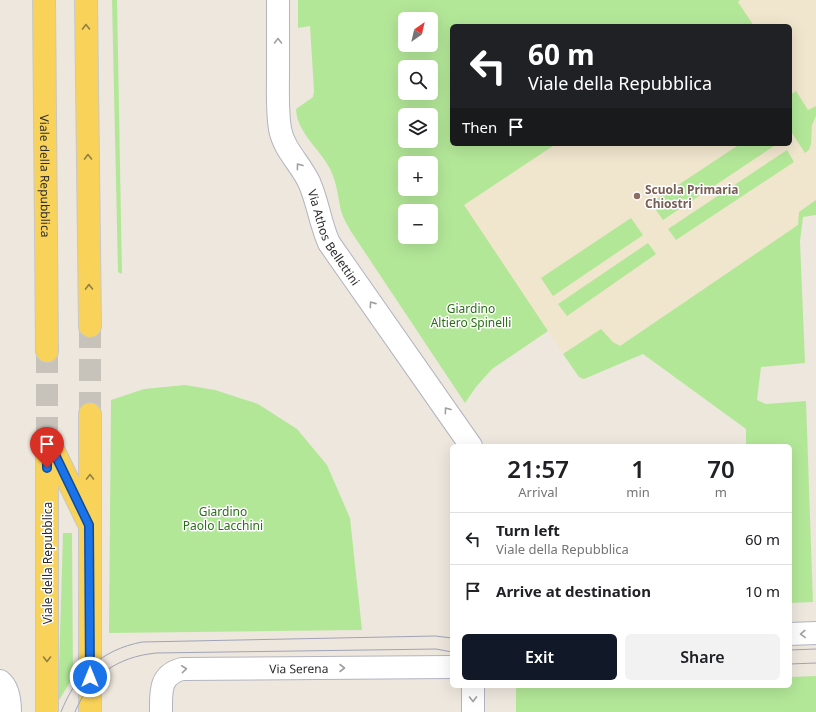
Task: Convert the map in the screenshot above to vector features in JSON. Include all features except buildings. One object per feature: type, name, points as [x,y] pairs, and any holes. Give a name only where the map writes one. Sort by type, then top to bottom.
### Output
[{"type":"main road","name":"Viale della Repubblica","points":[[44,0],[47,351]]},
{"type":"main road","points":[[86,0],[90,326]]},
{"type":"main road","name":"Viale della Repubblica","points":[[90,414],[90,712]]},
{"type":"main road","name":"Viale della Repubblica","points":[[47,712],[47,438],[89,525]]},
{"type":"street","name":"Via Athos Bellettini","points":[[278,0],[278,107],[280,129],[283,140],[288,151],[304,172],[309,182],[324,232],[329,243],[470,444]]},
{"type":"street","points":[[792,634],[816,633]]},
{"type":"street","name":"Via Serena","points":[[161,704],[162,688],[166,678],[175,671],[182,669],[450,667]]},
{"type":"street","points":[[0,681],[3,684],[10,700],[10,712]]},
{"type":"street","points":[[473,688],[473,712]]},
{"type":"shaded area","name":"Scuola Primaria Chiostri","points":[[725,0],[816,0],[816,207],[803,217],[800,241],[584,379],[579,377],[463,205],[510,146],[792,146],[792,24],[690,24]]},
{"type":"green space","points":[[112,0],[117,0],[122,274],[118,272]]},
{"type":"green space","name":"Giardino Altiero Spinelli","points":[[298,0],[740,0],[738,2],[753,24],[450,24],[450,146],[553,146],[464,205],[548,331],[492,369],[476,387],[465,403],[344,219],[336,185],[330,169],[300,126],[297,118],[296,109],[313,97],[314,91],[310,26],[298,28]]},
{"type":"green space","points":[[796,91],[808,110],[816,106],[816,116],[812,125],[811,144],[809,150],[805,153],[792,133],[792,94]]},
{"type":"green space","points":[[737,146],[774,146],[663,220],[651,203]]},
{"type":"green space","points":[[787,150],[794,162],[676,240],[668,229]]},
{"type":"green space","points":[[816,200],[816,215],[803,217],[800,241],[805,363],[761,367],[757,400],[766,404],[806,401],[813,602],[792,603],[792,444],[746,444],[746,429],[643,354],[584,379],[579,377],[563,354],[601,329],[613,342],[620,346],[798,225],[799,212]]},
{"type":"green space","points":[[631,218],[643,235],[553,296],[541,278]]},
{"type":"green space","points":[[648,243],[656,254],[567,316],[558,304]]},
{"type":"green space","name":"Giardino Paolo Lacchini","points":[[185,385],[215,390],[258,404],[297,429],[327,465],[350,518],[362,630],[109,633],[111,400],[144,389]]},
{"type":"green space","points":[[63,533],[72,533],[73,677],[58,702]]},
{"type":"green space","points":[[816,676],[816,712],[516,712],[516,688],[792,688],[792,677]]},
{"type":"tunnel","points":[[90,326],[90,414]]},
{"type":"tunnel","points":[[47,351],[47,438]]},
{"type":"tram line","points":[[61,712],[74,686],[82,675],[92,666],[114,651],[142,642],[435,636],[450,638]]},
{"type":"tram line","points":[[75,712],[81,699],[97,678],[118,664],[142,655],[156,653],[436,649],[450,652]]},
{"type":"tram line","points":[[792,650],[816,649]]},
{"type":"tram line","points":[[792,664],[816,663]]},
{"type":"place","name":"Scuola Primaria Chiostri","points":[[637,196]]},
{"type":"route","points":[[47,468],[47,438],[89,525],[90,677]]}]
